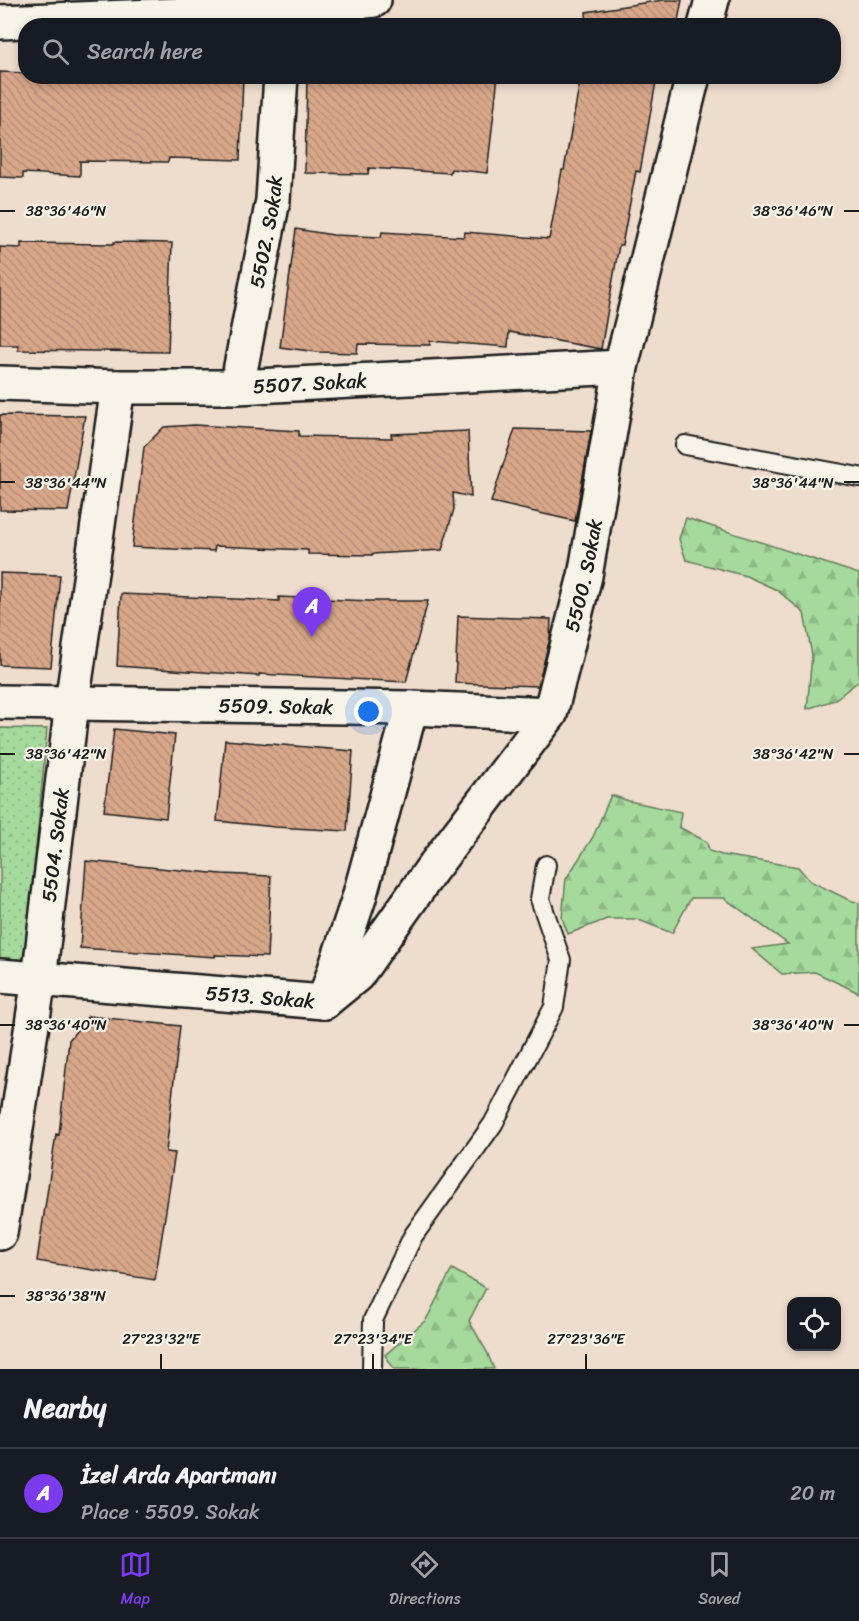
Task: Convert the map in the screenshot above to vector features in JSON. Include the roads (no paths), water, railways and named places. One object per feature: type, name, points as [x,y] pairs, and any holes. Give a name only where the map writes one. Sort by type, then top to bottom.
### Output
[{"type":"street","points":[[114,18],[284,12],[374,0]]},
{"type":"street","points":[[707,18],[712,0]]},
{"type":"street","points":[[0,22],[18,21]]},
{"type":"street","name":"5502. Sokak","points":[[237,387],[273,200],[280,84]]},
{"type":"street","name":"5500. Sokak","points":[[324,1002],[357,975],[432,869],[550,714],[585,576],[621,367],[691,84]]},
{"type":"street","name":"5507. Sokak","points":[[0,383],[117,387],[237,387],[621,367]]},
{"type":"street","name":"5504. Sokak","points":[[0,1233],[39,979],[72,703],[117,387]]},
{"type":"street","name":"5509. Sokak","points":[[0,702],[411,708],[550,714]]},
{"type":"street","name":"5513. Sokak","points":[[0,976],[324,1002],[358,898],[411,708]]},
{"type":"lane","points":[[685,445],[859,477]]},
{"type":"lane","points":[[372,1369],[373,1320],[413,1236],[493,1124],[554,1007],[561,960],[540,899],[546,865]]},
{"type":"place","name":"İzel Arda Apartmanı","points":[[312,637]]}]
